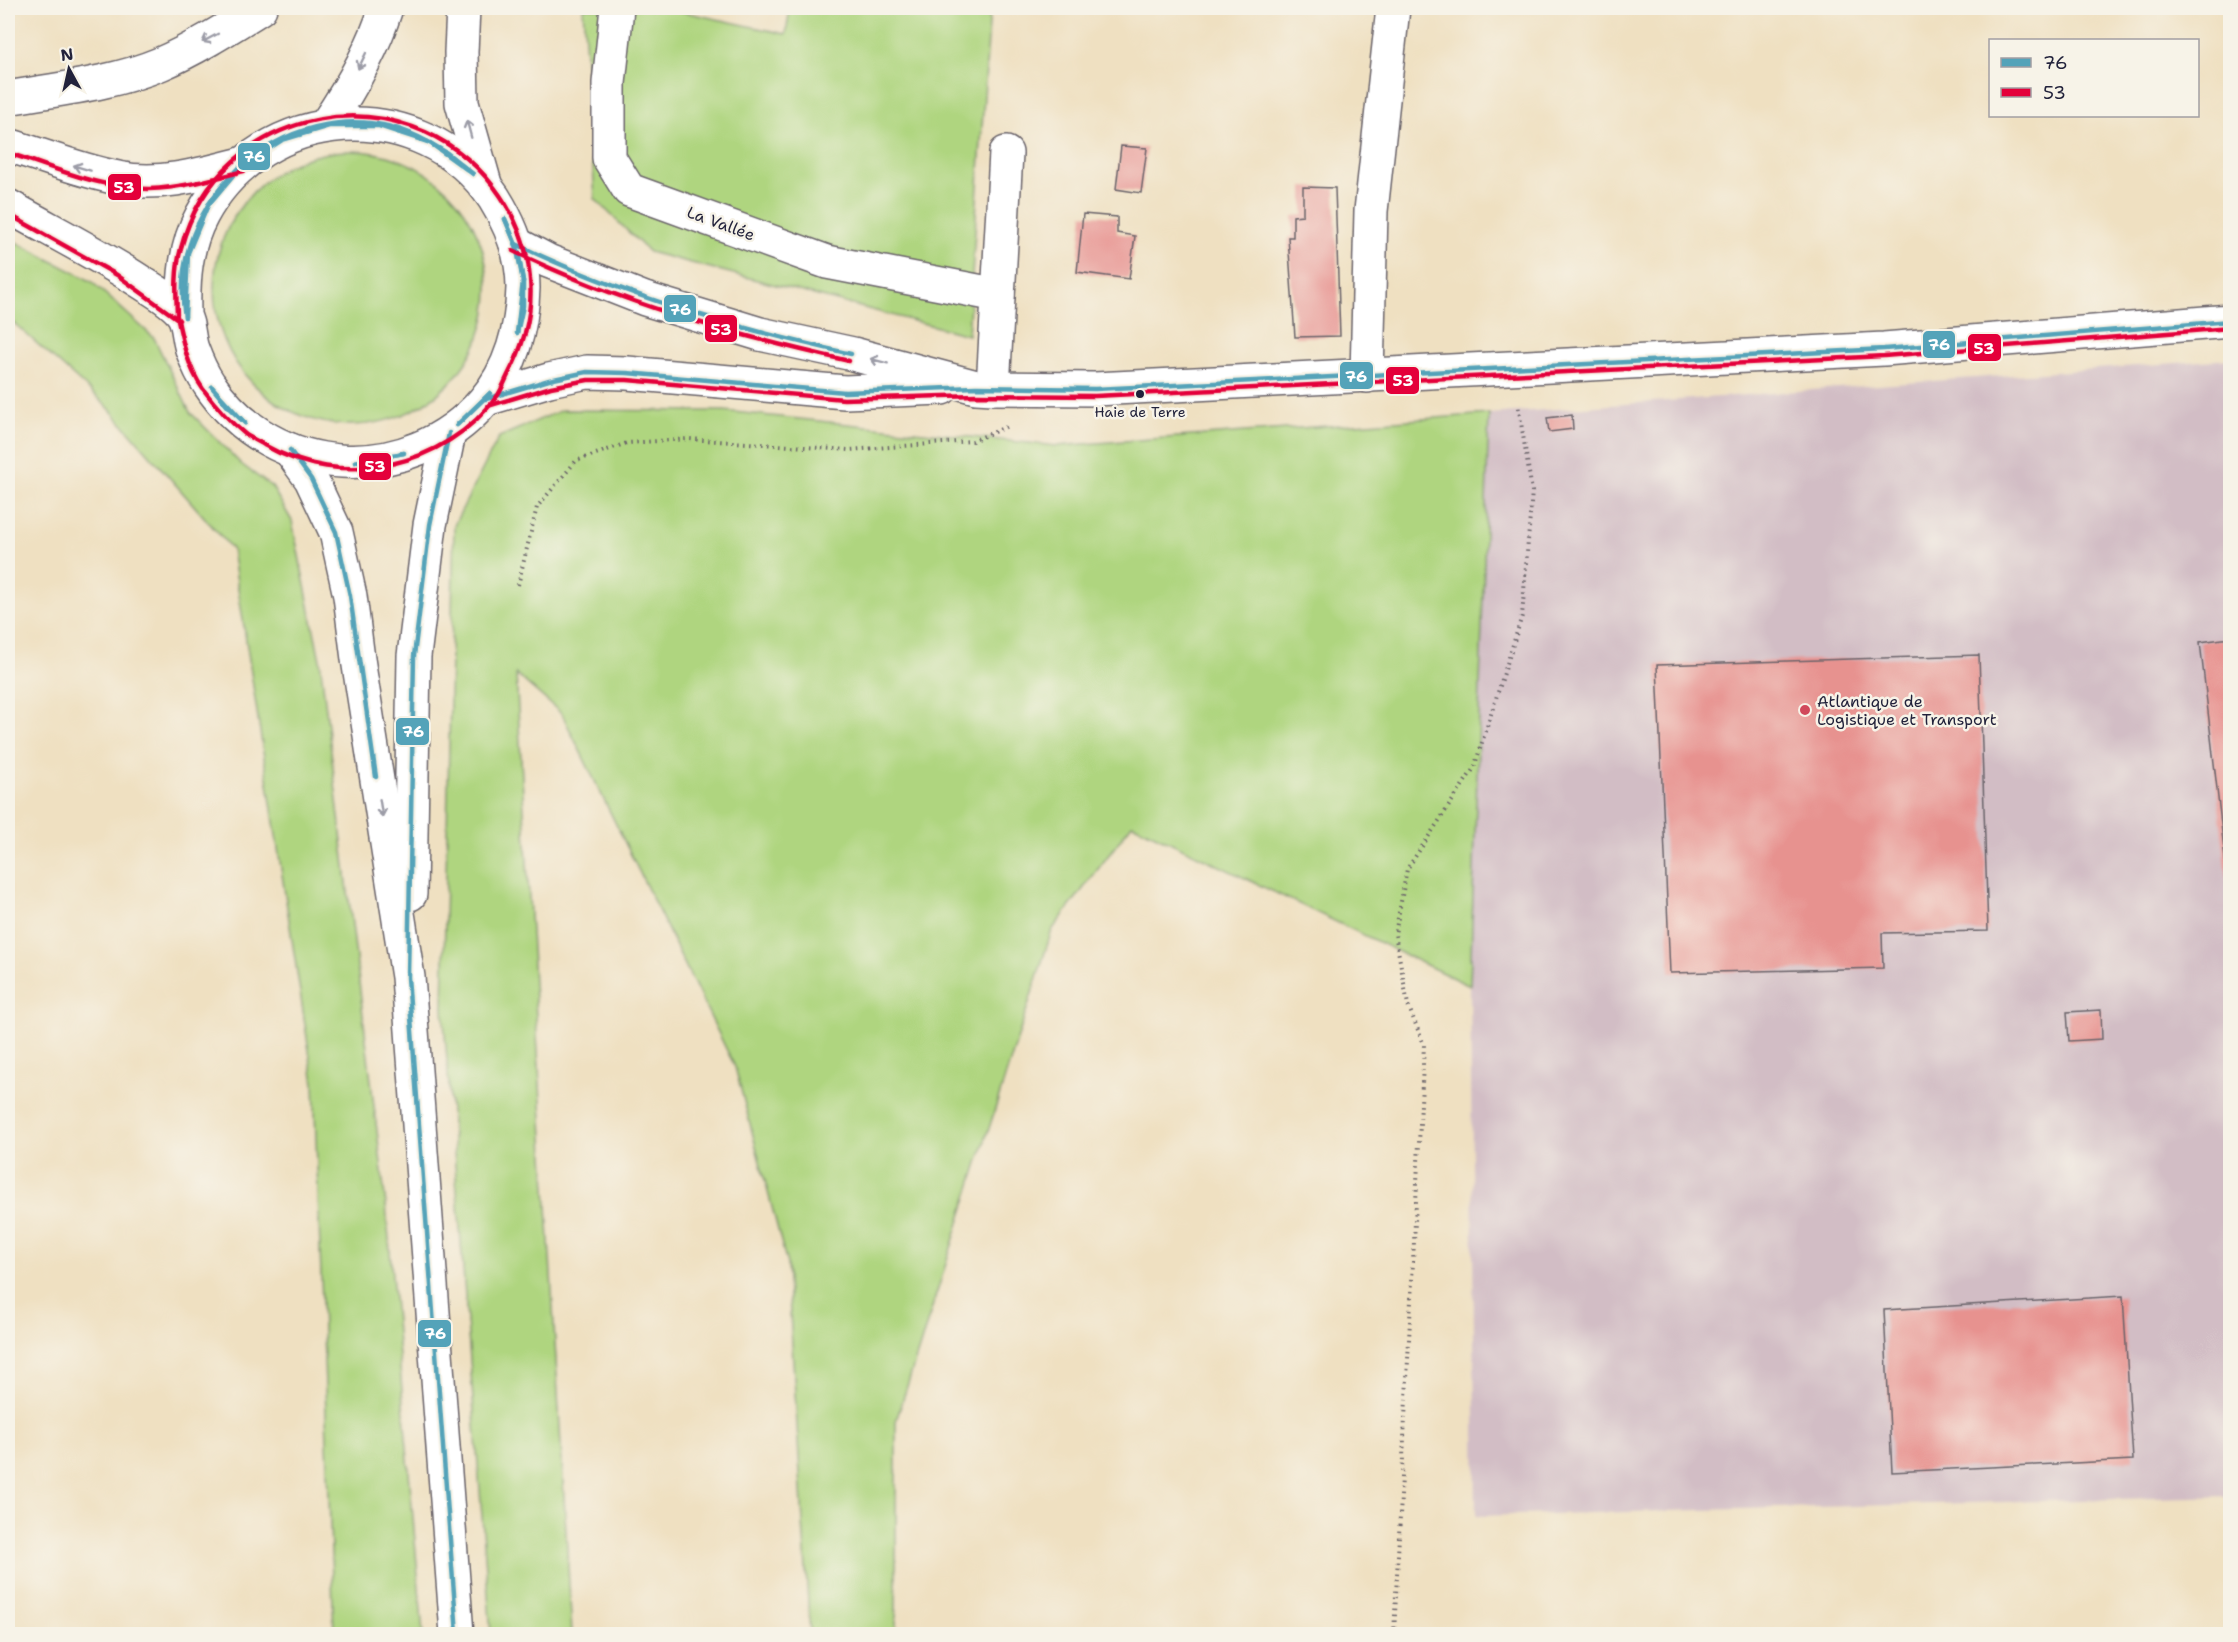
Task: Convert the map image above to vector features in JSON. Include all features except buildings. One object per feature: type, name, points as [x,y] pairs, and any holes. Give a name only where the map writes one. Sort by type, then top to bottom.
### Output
[{"type":"main road","points":[[8,98],[97,83],[159,64],[215,36],[260,8]]},
{"type":"main road","points":[[326,125],[343,99],[381,23],[386,8]]},
{"type":"main road","points":[[463,8],[462,103],[485,186]]},
{"type":"main road","name":"La Vallée","points":[[617,8],[609,83],[609,158],[629,190],[827,262],[998,295]]},
{"type":"main road","points":[[1367,376],[1371,211],[1393,8]]},
{"type":"main road","points":[[361,123],[397,129],[430,141],[460,161],[485,186],[503,213],[516,244],[523,276],[523,309],[516,341],[504,371],[486,399],[449,433],[412,452],[372,462],[330,461],[290,450],[258,434],[230,411],[208,382],[192,349],[184,314],[183,281],[189,248],[201,217],[219,188],[242,164],[281,139],[326,125],[361,123]]},
{"type":"main road","points":[[8,145],[120,179],[152,181],[199,175],[242,164]]},
{"type":"main road","points":[[984,388],[998,295],[1006,153]]},
{"type":"main road","points":[[8,206],[122,270],[163,296],[184,314]]},
{"type":"main road","points":[[516,244],[548,261],[645,299],[760,334],[853,354],[984,388]]},
{"type":"main road","points":[[486,399],[549,380],[587,372],[627,373],[846,392],[984,388],[1095,389],[1884,349],[2230,321]]},
{"type":"main road","points":[[408,977],[414,656],[430,525],[449,433]]},
{"type":"main road","points":[[290,450],[311,479],[336,532],[350,596],[408,977],[457,1635]]},
{"type":"path","points":[[1394,1635],[1424,1044],[1408,1005],[1395,934],[1407,869],[1474,768],[1522,616],[1532,490],[1511,369]]},
{"type":"path","points":[[518,585],[537,507],[576,461],[627,443],[689,439],[849,450],[972,441],[1013,424]]},
{"type":"shaded area","points":[[2230,359],[2230,1496],[1476,1516],[1470,986],[1489,414]]},
{"type":"green space","points":[[583,8],[666,8],[786,34],[790,8],[990,8],[968,335],[649,252],[595,199]]},
{"type":"green space","points":[[351,151],[391,157],[416,167],[448,191],[472,223],[482,248],[488,288],[482,328],[472,353],[448,385],[416,409],[391,419],[351,425],[311,419],[286,409],[254,385],[230,353],[220,328],[214,288],[220,248],[230,223],[254,191],[286,167],[311,157]]},
{"type":"green space","points":[[8,238],[91,281],[154,338],[190,412],[241,464],[272,487],[292,521],[320,660],[386,1205],[423,1634],[334,1634],[314,1083],[232,549],[106,405],[8,320]]},
{"type":"green space","points":[[562,410],[724,411],[1057,446],[1489,414],[1470,986],[1132,824],[1052,930],[896,1421],[896,1634],[810,1634],[787,1264],[735,1067],[562,714],[516,674],[572,1634],[491,1634],[443,1008],[454,525],[499,437]]},
{"type":"transit line","name":"53","points":[[177,314],[176,281],[179,256],[202,199],[233,161],[273,135],[318,120],[365,117],[412,127],[456,150],[494,187],[501,197],[519,230],[529,267],[531,292],[529,316],[519,352],[498,395],[476,420],[450,440],[421,455],[390,464],[358,468],[326,466],[294,459],[247,435],[222,413],[198,381],[186,354],[177,316]]},
{"type":"transit line","name":"76","points":[[185,317],[184,269],[197,226],[221,187],[254,156],[294,134],[338,123],[383,125],[428,142]]},
{"type":"transit line","name":"76","points":[[185,317],[188,253],[208,205],[240,167],[282,140],[329,126],[379,126],[428,142]]},
{"type":"transit line","name":"76","points":[[430,143],[447,153],[473,174]]},
{"type":"transit line","name":"76","points":[[430,143],[473,174]]},
{"type":"transit line","name":"53","points":[[8,153],[77,176],[131,188],[173,187],[244,171]]},
{"type":"transit line","name":"53","points":[[8,214],[117,275],[179,320]]},
{"type":"transit line","name":"76","points":[[505,219],[518,250],[523,281]]},
{"type":"transit line","name":"76","points":[[505,219],[516,245],[523,281]]},
{"type":"transit line","name":"76","points":[[516,244],[556,263],[680,309],[851,354]]},
{"type":"transit line","name":"53","points":[[513,251],[553,270],[678,316],[849,361]]},
{"type":"transit line","name":"76","points":[[517,333],[523,281]]},
{"type":"transit line","name":"76","points":[[517,333],[523,306],[523,281]]},
{"type":"transit line","name":"76","points":[[486,399],[549,380],[587,372],[627,373],[845,392],[976,387],[1095,389],[1884,349],[2230,321]]},
{"type":"transit line","name":"53","points":[[488,406],[551,387],[588,380],[627,380],[844,399],[976,395],[1095,396],[1884,356],[2230,328]]},
{"type":"transit line","name":"76","points":[[212,387],[245,423]]},
{"type":"transit line","name":"76","points":[[212,387],[245,423]]},
{"type":"transit line","name":"76","points":[[457,425],[490,393]]},
{"type":"transit line","name":"76","points":[[457,425],[490,393]]},
{"type":"transit line","name":"76","points":[[449,433],[430,525],[414,656],[408,977],[457,1634]]},
{"type":"transit line","name":"76","points":[[290,450],[311,479],[336,532],[350,596],[376,777]]},
{"type":"transit line","name":"76","points":[[355,462],[404,453]]},
{"type":"transit line","name":"76","points":[[355,462],[404,453]]},
{"type":"place","name":"Haie de Terre","points":[[1140,394]]},
{"type":"place","name":"Atlantique de Logistique et Transport","points":[[1805,710]]}]
